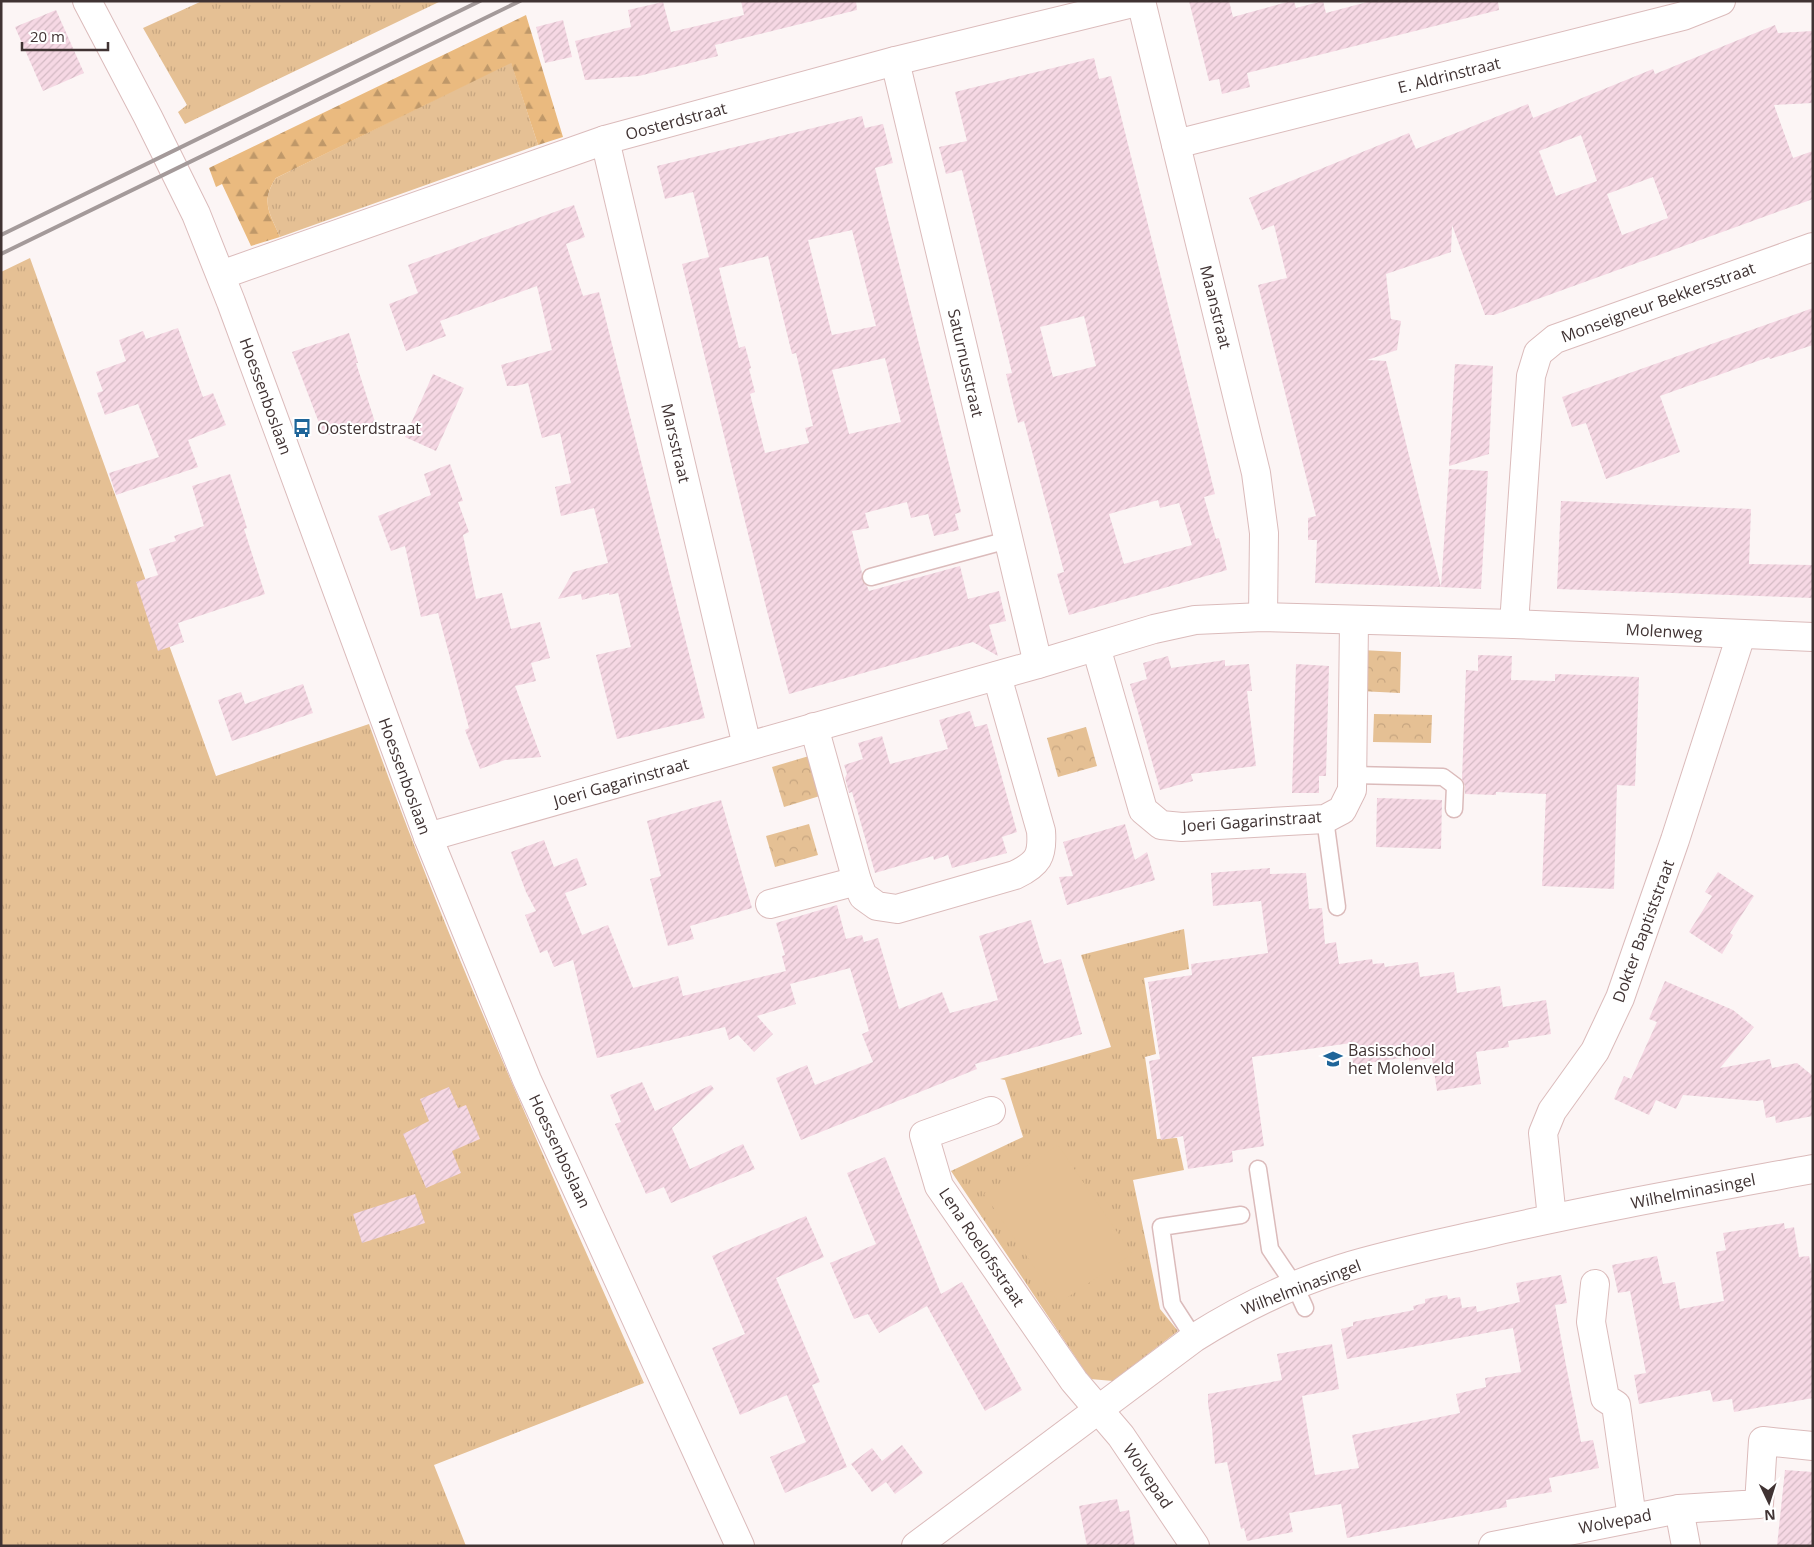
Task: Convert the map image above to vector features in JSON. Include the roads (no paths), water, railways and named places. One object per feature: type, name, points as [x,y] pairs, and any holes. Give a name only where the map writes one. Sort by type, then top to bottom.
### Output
[{"type":"street","name":"Hoessenboslaan","points":[[87,1],[196,214],[221,275],[428,837],[527,1080],[740,1546]]},
{"type":"street","name":"Oosterdstraat","points":[[221,275],[605,140],[895,61],[1141,1]]},
{"type":"street","name":"Maanstraat","points":[[1141,1],[1256,473],[1264,533],[1263,617]]},
{"type":"street","name":"E. Aldrinstraat","points":[[1176,144],[1682,9],[1721,1]]},
{"type":"street","name":"Saturnusstraat","points":[[895,61],[1038,664]]},
{"type":"street","name":"Marsstraat","points":[[605,140],[747,746]]},
{"type":"street","name":"Monseigneur Bekkersstraat","points":[[1514,624],[1531,376],[1538,353],[1555,339],[1813,246]]},
{"type":"street","name":"Joeri Gagarinstraat","points":[[428,837],[997,676],[1154,629],[1195,620],[1263,617],[1514,624]]},
{"type":"street","name":"Joeri Gagarinstraat","points":[[1096,647],[1143,810],[1161,825],[1182,827],[1325,818],[1342,810],[1352,790],[1354,621]]},
{"type":"street","name":"Molenweg","points":[[1514,624],[1813,637]]},
{"type":"street","name":"Dokter Baptiststraat","points":[[1552,1218],[1543,1133],[1552,1111],[1595,1051],[1620,998],[1675,840],[1740,635]]},
{"type":"street","points":[[814,727],[857,881],[863,896],[877,906],[896,910],[1015,874],[1029,868],[1039,857],[1042,842],[1041,831],[997,676]]},
{"type":"street","points":[[770,904],[857,881]]},
{"type":"street","name":"Lena Roelofsstraat","points":[[991,1111],[924,1135],[939,1186],[1074,1381],[1097,1409]]},
{"type":"street","name":"Wilhelminasingel","points":[[916,1546],[1097,1409],[1194,1338],[1234,1313],[1300,1297],[1339,1269],[1400,1252],[1552,1218],[1813,1168]]},
{"type":"street","points":[[1596,1284],[1591,1322],[1605,1398],[1616,1405],[1632,1518]]},
{"type":"street","name":"Wolvepad","points":[[1097,1409],[1121,1436],[1195,1546]]},
{"type":"street","name":"Wolvepad","points":[[1493,1546],[1679,1509],[1759,1504],[1763,1441],[1813,1446]]},
{"type":"street","points":[[1679,1509],[1686,1546]]},
{"type":"lane","points":[[871,577],[1008,540]]},
{"type":"lane","points":[[1352,775],[1443,777],[1455,786],[1454,809]]},
{"type":"lane","points":[[1325,818],[1337,907]]},
{"type":"lane","points":[[1258,1168],[1270,1249],[1300,1297]]},
{"type":"lane","points":[[1194,1338],[1172,1304],[1161,1227],[1241,1215]]},
{"type":"railway","points":[[1,235],[480,1]]},
{"type":"railway","points":[[1,254],[520,1]]},
{"type":"place","name":"Oosterdstraat","points":[[302,428]]},
{"type":"place","name":"Basisschool het Molenveld","points":[[1333,1059]]}]
